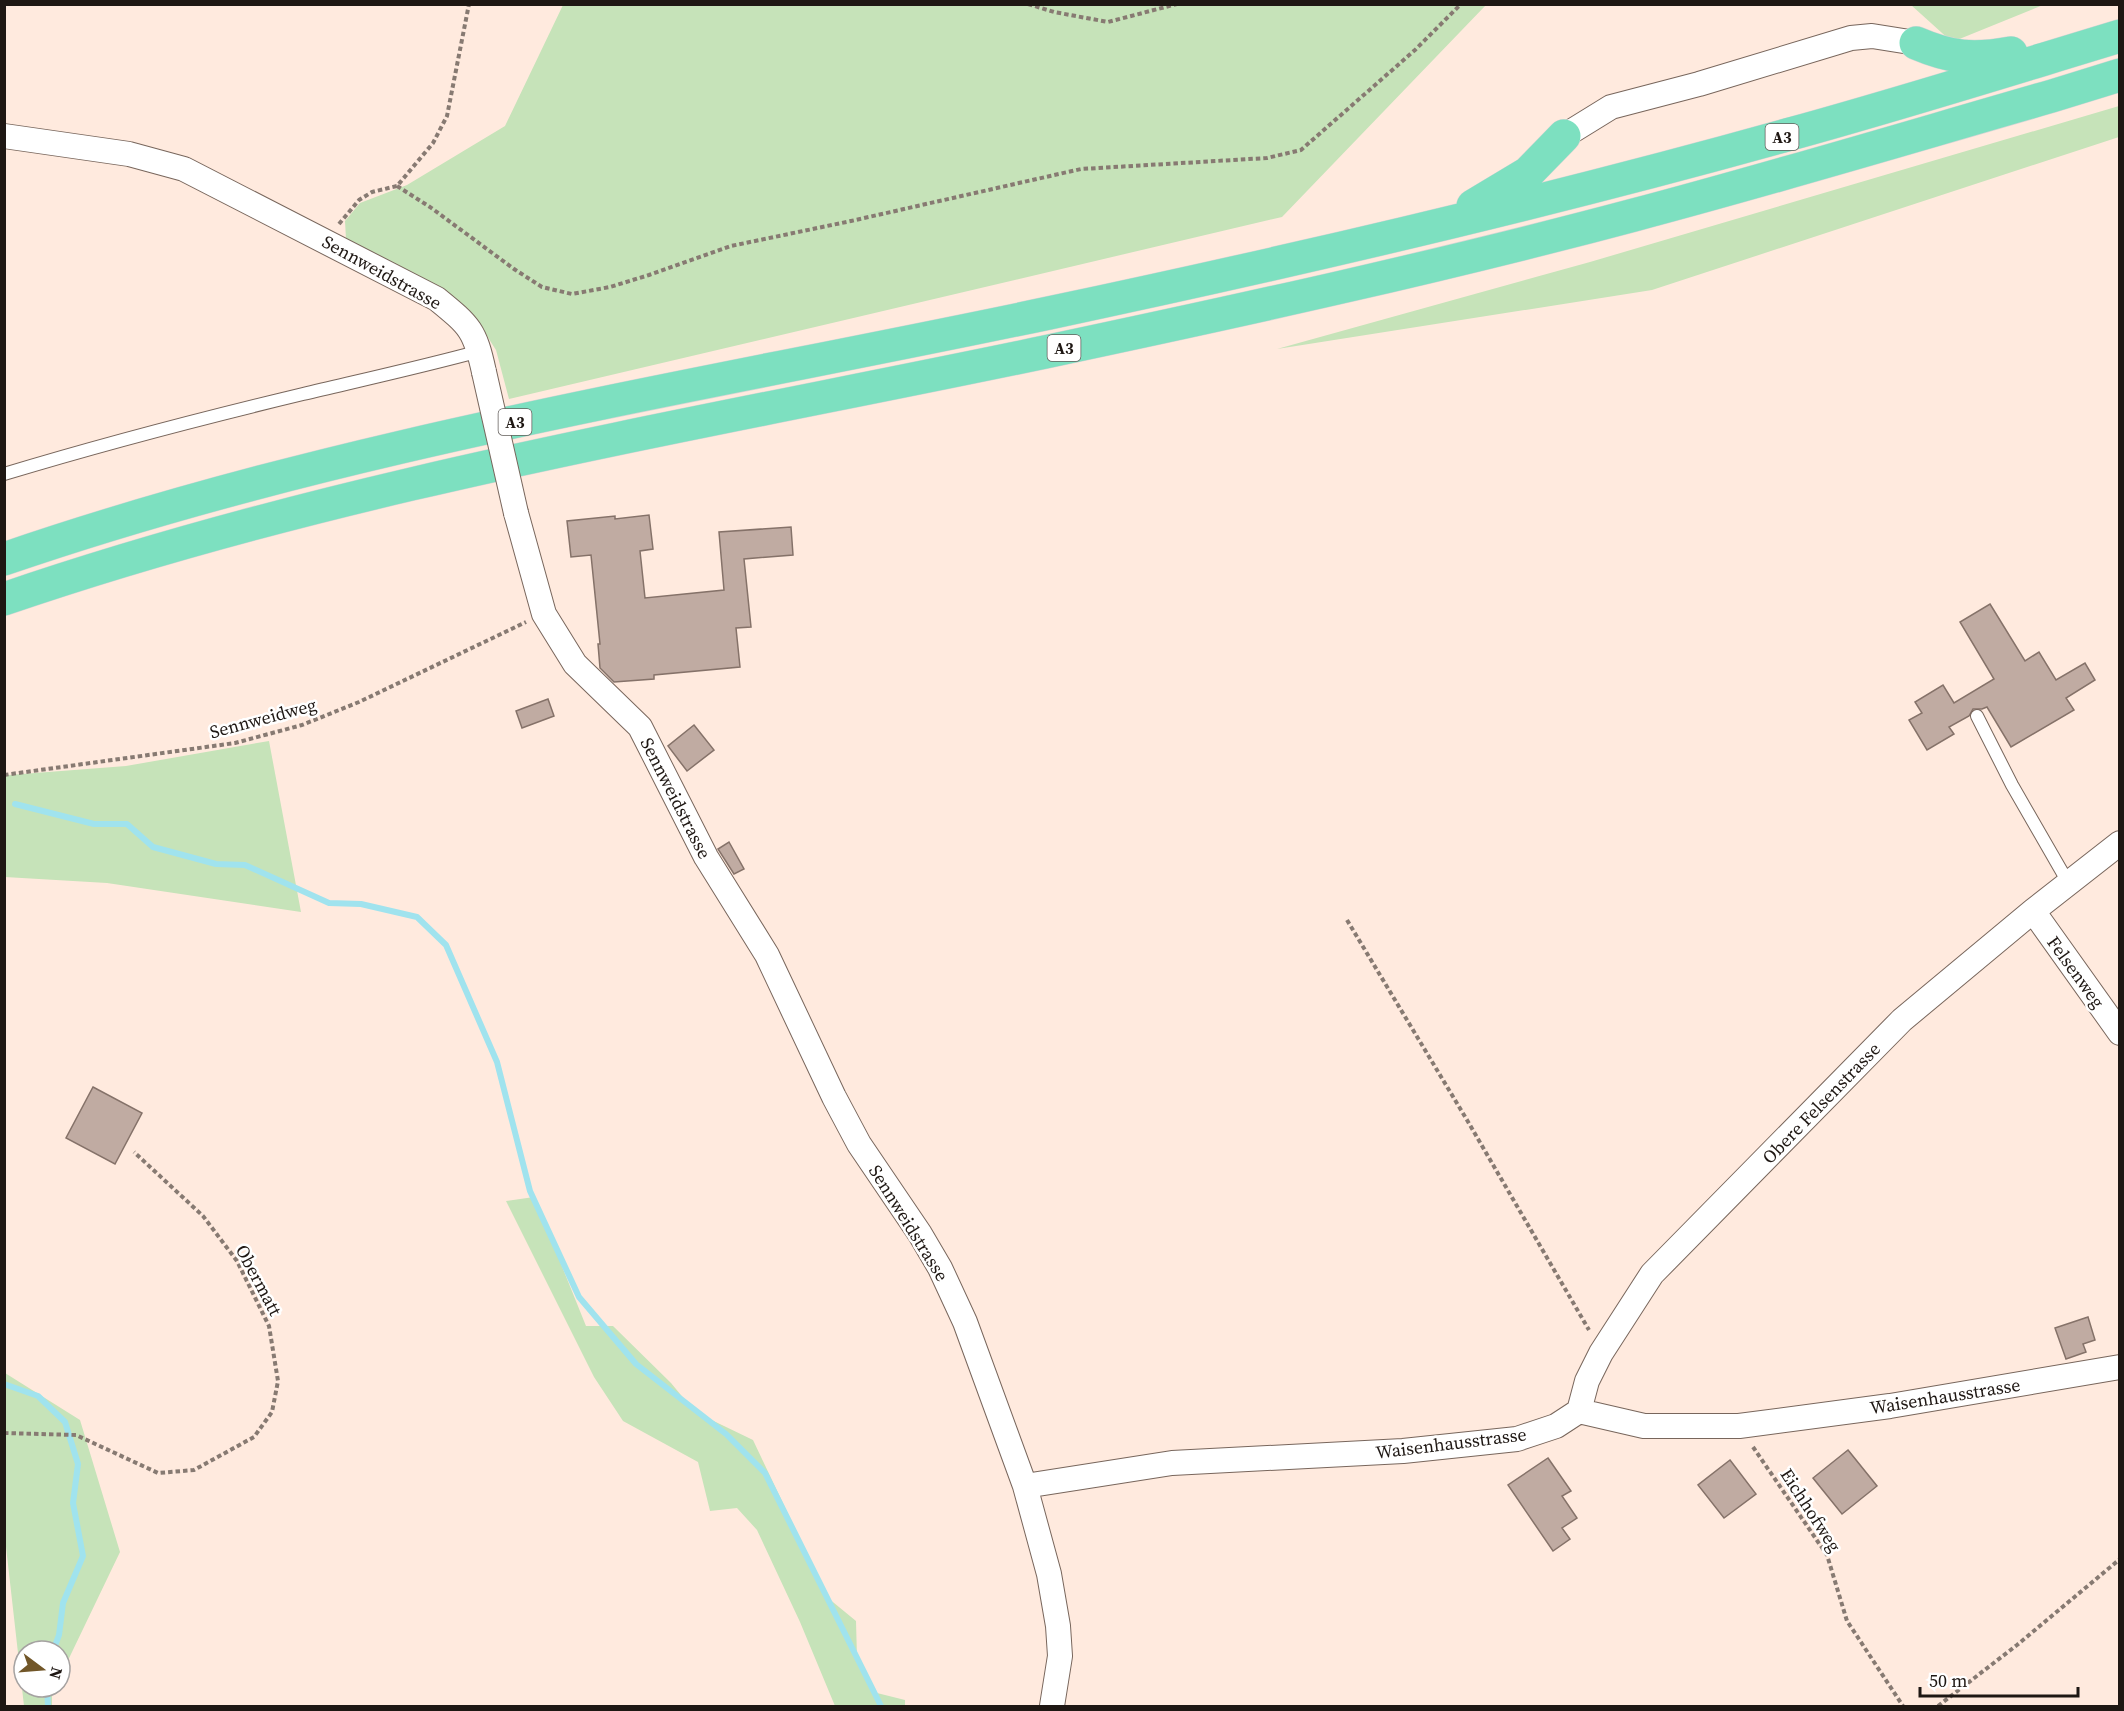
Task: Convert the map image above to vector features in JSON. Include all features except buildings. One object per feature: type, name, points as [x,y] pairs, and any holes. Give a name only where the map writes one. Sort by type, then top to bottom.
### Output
[{"type":"highway","points":[[1916,43],[1946,55],[1978,58],[2120,35]]},
{"type":"highway","name":"A3","points":[[4,559],[184,503],[396,448],[629,397],[1195,282],[1441,226],[1796,133],[2120,35]]},
{"type":"highway","name":"A3","points":[[4,599],[180,544],[373,493],[565,450],[1045,352],[1412,271],[1645,212],[2120,75]]},
{"type":"highway","points":[[1441,226],[1528,173],[1564,136]]},
{"type":"street","points":[[1564,136],[1611,107],[1699,84],[1851,38],[1872,36],[1916,43]]},
{"type":"street","name":"Sennweidstrasse","points":[[4,136],[129,154],[184,169],[437,299],[473,332],[482,361],[516,513],[544,614],[575,664],[640,727],[706,857],[767,955],[834,1097],[859,1144],[920,1234],[940,1268],[966,1322],[1025,1486],[1049,1574],[1058,1626],[1060,1656],[1052,1707]]},
{"type":"street","name":"Obere Felsenstrasse","points":[[1579,1411],[1587,1382],[1601,1353],[1652,1274],[1902,1020],[2120,843]]},
{"type":"street","name":"Felsenweg","points":[[2033,912],[2120,1033]]},
{"type":"street","name":"Waisenhausstrasse","points":[[1025,1486],[1172,1463],[1403,1451],[1517,1439],[1556,1426],[1579,1411],[1644,1425],[1739,1426],[1890,1406],[2120,1367]]},
{"type":"lane","points":[[4,474],[302,394],[420,367],[482,361]]},
{"type":"lane","points":[[1977,716],[2068,884]]},
{"type":"path","points":[[327,241],[349,209],[372,192],[397,186],[434,143],[447,116],[469,4]]},
{"type":"path","points":[[1028,4],[1054,12],[1108,22],[1177,4]]},
{"type":"path","points":[[397,186],[430,207],[513,269],[542,286],[572,294],[610,287],[731,246],[1082,169],[1267,158],[1301,150],[1415,50],[1461,4]]},
{"type":"path","name":"Sennweidweg","points":[[4,775],[236,743],[302,725],[359,702],[544,614]]},
{"type":"path","points":[[1347,920],[1473,1131],[1601,1353]]},
{"type":"path","name":"Obermatt","points":[[4,1433],[76,1435],[158,1473],[194,1470],[254,1437],[272,1412],[278,1381],[269,1326],[237,1261],[202,1216],[134,1152]]},
{"type":"path","name":"Eichhofweg","points":[[1739,1426],[1827,1555],[1847,1620],[1903,1707]]},
{"type":"path","points":[[1938,1707],[2120,1559]]},
{"type":"green space","points":[[563,5],[1486,5],[1282,217],[509,399],[496,350],[478,322],[356,249],[346,239],[345,221],[360,203],[407,185],[505,126]]},
{"type":"green space","points":[[1911,5],[2043,5],[1952,42]]},
{"type":"green space","points":[[2119,106],[2119,137],[1652,290],[1277,349],[1590,262]]},
{"type":"green space","points":[[269,741],[301,912],[107,883],[5,877],[5,772],[9,775],[126,766]]},
{"type":"green space","points":[[534,1197],[586,1326],[613,1326],[671,1383],[695,1412],[753,1440],[828,1598],[856,1621],[857,1658],[873,1692],[905,1700],[905,1706],[835,1706],[800,1622],[757,1530],[737,1508],[710,1511],[698,1462],[623,1421],[594,1377],[506,1201]]},
{"type":"green space","points":[[5,1373],[80,1420],[120,1552],[72,1652],[72,1639],[16,1639],[5,1538]]},
{"type":"green space","points":[[23,1699],[52,1699],[52,1706],[24,1706]]},
{"type":"waterway","points":[[15,804],[94,824],[127,824],[153,847],[216,864],[245,865],[329,903],[361,904],[417,917],[446,945],[497,1062],[530,1191],[579,1297],[636,1364],[726,1434],[765,1473],[881,1706]]},
{"type":"waterway","points":[[4,1384],[38,1396],[65,1422],[78,1464],[73,1503],[83,1556],[63,1603],[58,1639]]},
{"type":"waterway","points":[[48,1699],[48,1706]]}]
